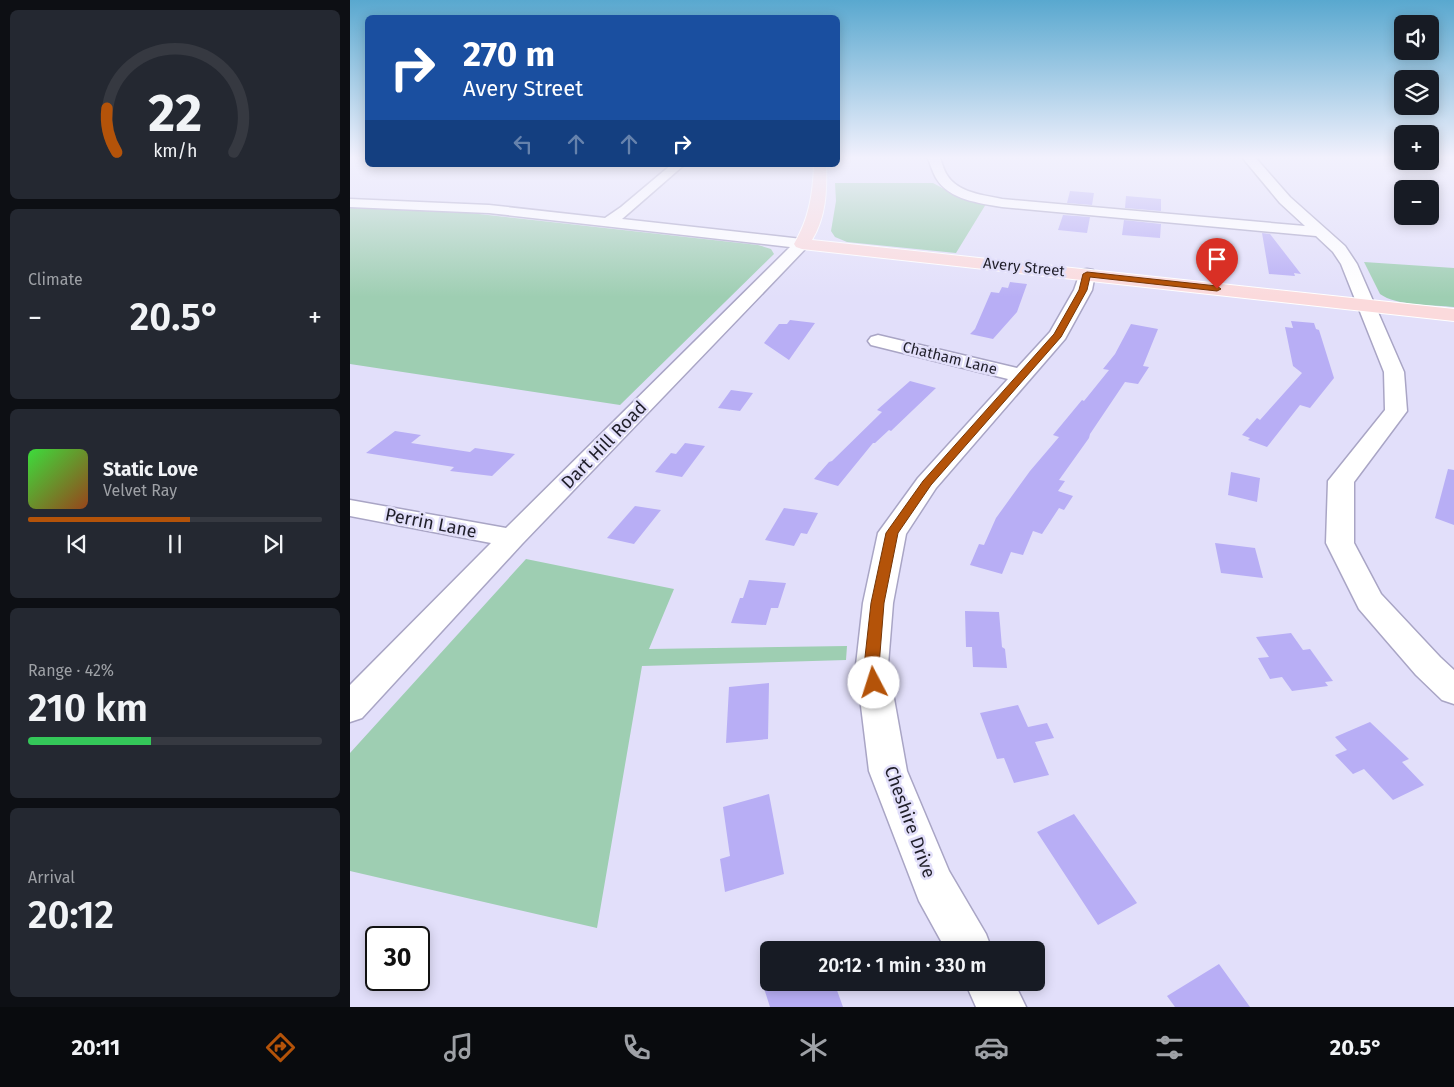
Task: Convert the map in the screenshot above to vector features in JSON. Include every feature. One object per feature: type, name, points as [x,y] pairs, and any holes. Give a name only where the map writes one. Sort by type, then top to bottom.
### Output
[{"type":"main road","name":"Dart Hill Road","points":[[802,244],[811,230],[818,212],[818,203]]},
{"type":"main road","name":"Avery Street","points":[[802,244],[1454,315]]},
{"type":"street","points":[[350,203],[489,209],[802,244]]},
{"type":"street","points":[[608,222],[634,203]]},
{"type":"street","points":[[1002,203],[1322,232]]},
{"type":"street","points":[[1288,203],[1322,232],[1339,249],[1349,264],[1394,372],[1396,411],[1341,481],[1340,543],[1370,601],[1428,666],[1454,690]]},
{"type":"street","name":"Dart Hill Road","points":[[350,708],[512,538],[802,244]]},
{"type":"street","name":"Cheshire Drive","points":[[965,941],[934,886],[888,771],[872,666],[878,603],[892,533],[927,483],[1058,335],[1083,290],[1087,274]]},
{"type":"street","name":"Chatham Lane","points":[[878,341],[1023,376]]},
{"type":"street","name":"Perrin Lane","points":[[350,508],[512,538]]},
{"type":"street","points":[[993,991],[1002,1007]]},
{"type":"green space","points":[[836,203],[986,204],[956,253],[847,242],[835,237],[831,231]]},
{"type":"green space","points":[[350,208],[470,213],[758,245],[771,249],[774,254],[620,405],[350,364]]},
{"type":"green space","points":[[1364,262],[1454,268],[1454,307],[1405,303],[1387,298],[1380,294]]},
{"type":"green space","points":[[526,559],[674,589],[649,649],[847,646],[846,660],[642,666],[597,928],[350,871],[350,753]]},
{"type":"building","points":[[1067,203],[1092,203],[1092,205]]},
{"type":"building","points":[[1125,203],[1161,203],[1161,211],[1125,208]]},
{"type":"building","points":[[1063,215],[1090,217],[1087,233],[1058,230]]},
{"type":"building","points":[[1124,220],[1161,224],[1160,238],[1122,235]]},
{"type":"building","points":[[1262,233],[1270,234],[1301,274],[1294,273],[1295,276],[1269,274]]},
{"type":"building","points":[[1010,282],[1027,284],[1017,312],[993,339],[970,334],[975,329],[991,292],[999,293],[1002,287],[1008,288]]},
{"type":"building","points":[[790,320],[815,323],[789,360],[764,343],[779,324],[787,324]]},
{"type":"building","points":[[1291,321],[1314,323],[1316,329],[1319,330],[1334,378],[1310,408],[1300,405],[1267,447],[1248,440],[1250,438],[1242,435],[1257,418],[1260,420],[1302,373],[1293,366],[1285,327],[1293,328]]},
{"type":"building","points":[[1131,324],[1158,329],[1143,366],[1149,367],[1138,384],[1125,382],[1059,480],[1065,481],[1058,491],[1073,496],[1064,510],[1059,508],[1042,534],[1033,531],[1023,555],[1011,552],[1002,574],[970,565],[979,544],[984,545],[996,518],[1030,471],[1059,437],[1053,435],[1109,370],[1103,369],[1115,354]]},
{"type":"building","points":[[910,381],[936,388],[891,431],[889,430],[873,443],[838,486],[814,479],[829,462],[882,412],[877,410]]},
{"type":"building","points":[[731,390],[753,393],[740,411],[718,408]]},
{"type":"building","points":[[395,431],[421,435],[411,443],[470,452],[475,448],[515,454],[492,476],[450,471],[454,467],[366,453]]},
{"type":"building","points":[[685,443],[705,446],[682,477],[655,472],[671,453],[676,454]]},
{"type":"building","points":[[1448,469],[1454,470],[1454,525],[1435,518]]},
{"type":"building","points":[[1231,472],[1260,478],[1257,502],[1228,495]]},
{"type":"building","points":[[635,506],[661,510],[634,544],[607,538]]},
{"type":"building","points":[[784,508],[818,513],[807,534],[801,533],[794,546],[765,540]]},
{"type":"building","points":[[1215,543],[1255,548],[1263,578],[1221,573]]},
{"type":"building","points":[[749,580],[786,583],[778,608],[771,608],[766,625],[731,623]]},
{"type":"building","points":[[965,611],[999,612],[1002,647],[1005,649],[1007,668],[973,667],[972,647],[966,647]]},
{"type":"building","points":[[1291,633],[1303,650],[1310,649],[1333,681],[1325,682],[1328,686],[1292,691],[1282,677],[1270,679],[1258,658],[1269,657],[1256,637]]},
{"type":"building","points":[[769,683],[768,739],[726,743],[729,687]]},
{"type":"building","points":[[1018,705],[1028,727],[1047,723],[1054,738],[1035,742],[1049,775],[1014,783],[1004,758],[997,759],[980,713]]},
{"type":"building","points":[[1370,722],[1409,759],[1402,762],[1424,785],[1393,800],[1364,769],[1353,774],[1335,755],[1347,750],[1335,737]]},
{"type":"building","points":[[769,794],[784,874],[725,892],[720,859],[730,856],[723,807]]},
{"type":"building","points":[[1074,814],[1137,903],[1098,925],[1037,832]]},
{"type":"building","points":[[1219,964],[1250,1007],[1175,1007],[1167,996]]},
{"type":"building","points":[[765,991],[837,991],[843,1007],[770,1007]]},
{"type":"route","points":[[874,683],[872,666],[878,603],[892,533],[927,483],[1058,335],[1083,290],[1087,274],[1217,289]]}]
